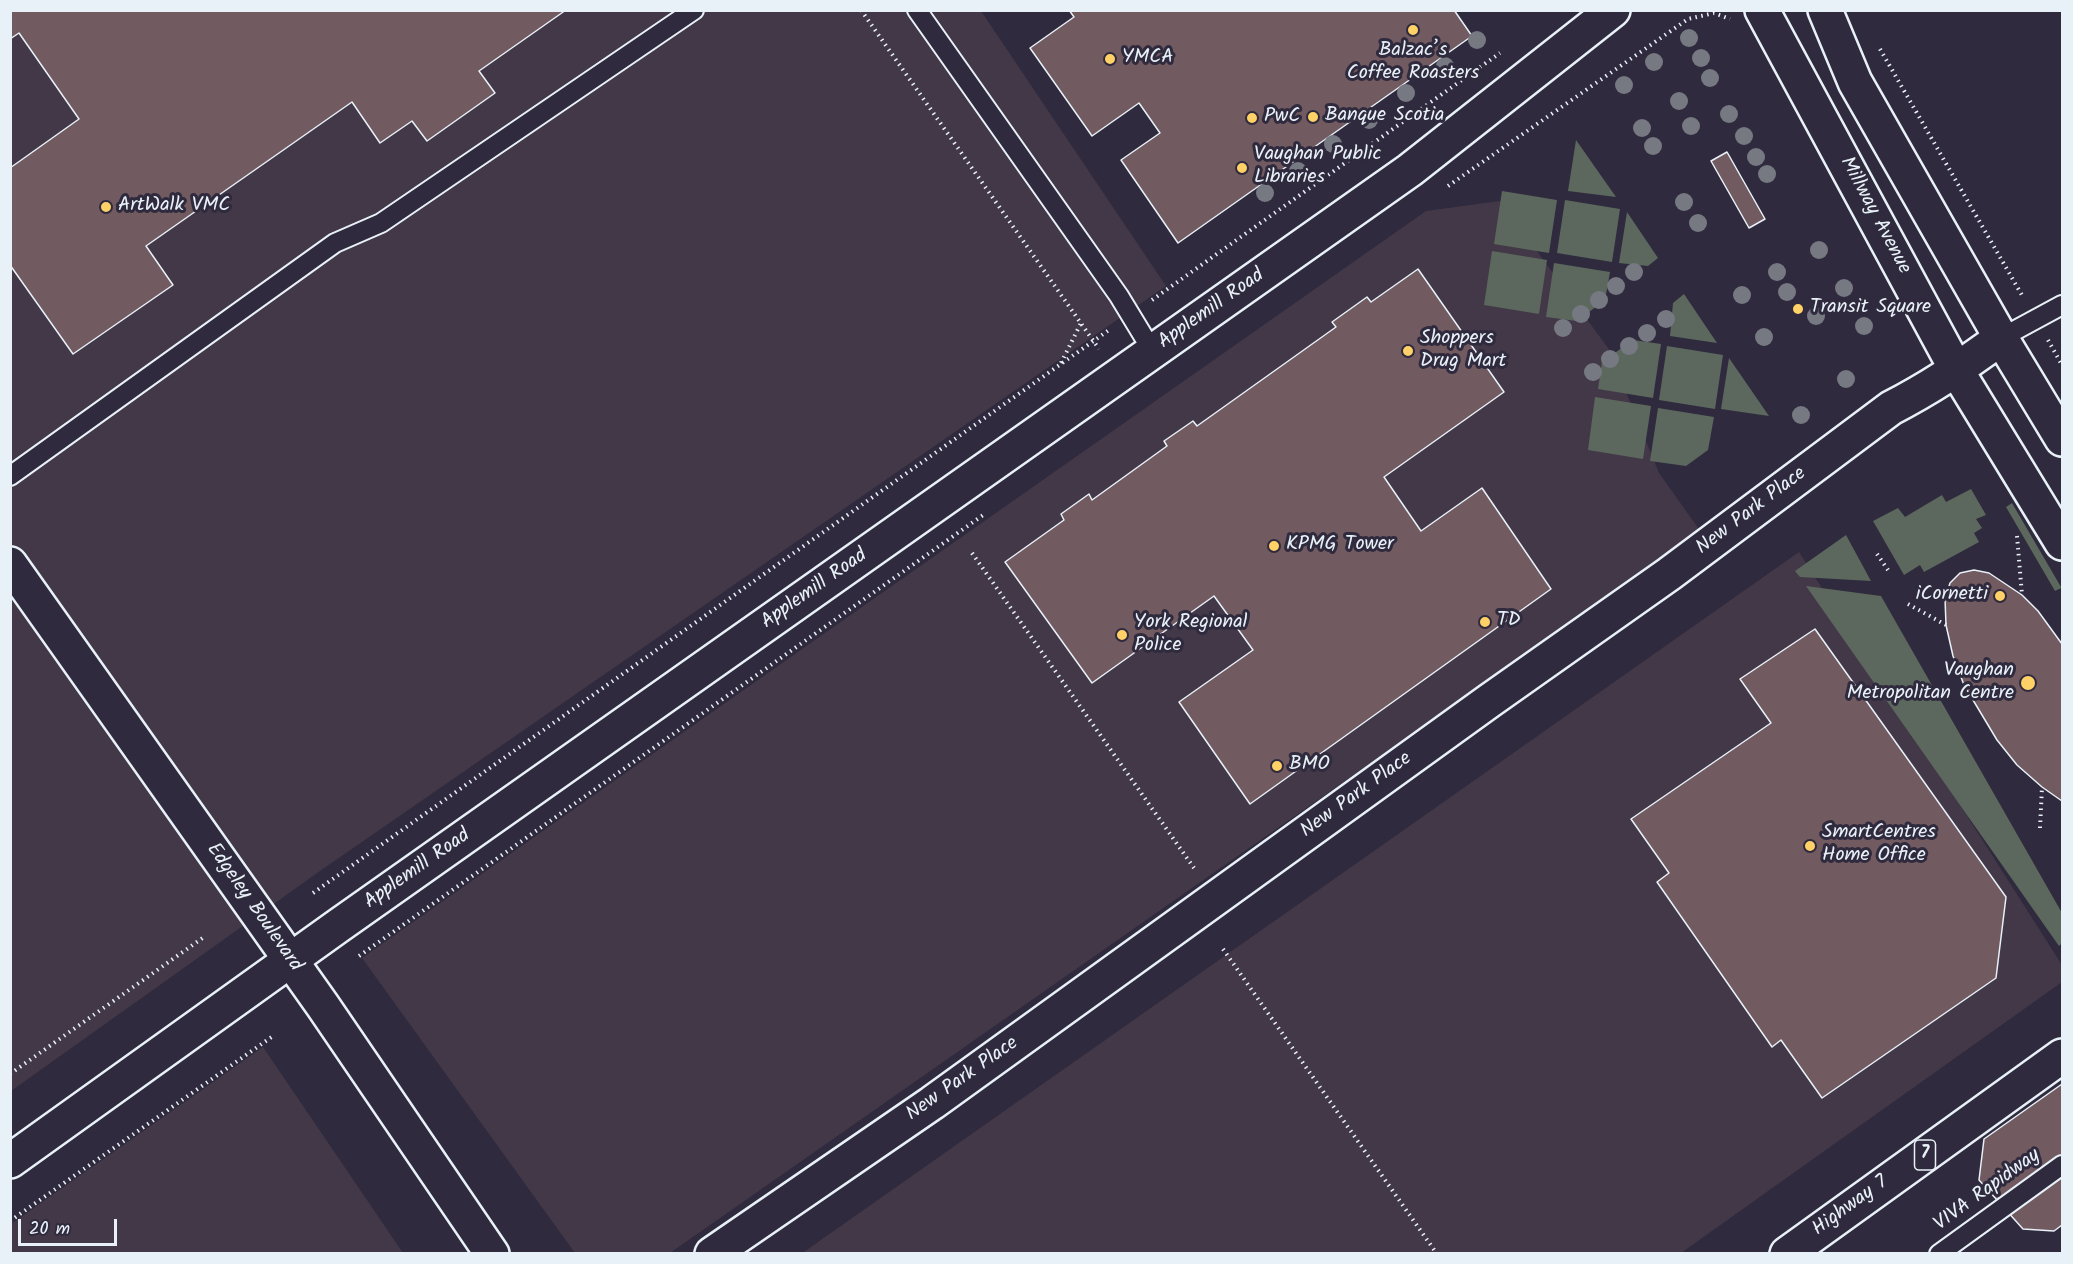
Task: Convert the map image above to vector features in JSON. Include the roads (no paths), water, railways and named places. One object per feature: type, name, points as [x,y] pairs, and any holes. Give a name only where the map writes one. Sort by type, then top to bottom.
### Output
[{"type":"street","name":"Applemill Road","points":[[10,1161],[1410,170],[1613,10]]},
{"type":"street","points":[[1825,10],[1855,82],[2001,338],[2062,439]]},
{"type":"street","name":"Millway Avenue","points":[[1750,16],[1957,371],[2062,543]]},
{"type":"street","name":"New Park Place","points":[[712,1254],[932,1103],[1669,574],[1891,408],[1957,371],[2001,338]]},
{"type":"street","name":"Edgeley Boulevard","points":[[10,564],[323,1006],[492,1254]]},
{"type":"street","name":"Highway 7","points":[[1787,1254],[2062,1056]]},
{"type":"lane","points":[[10,476],[335,243],[381,223],[694,10]]},
{"type":"lane","points":[[917,10],[1119,296],[1153,352]]},
{"type":"lane","points":[[2001,338],[2062,304]]},
{"type":"lane","name":"VIVA Rapidway","points":[[1939,1254],[2062,1165]]},
{"type":"place","name":"Balzac’s Coffee Roasters","points":[[1413,30]]},
{"type":"place","name":"YMCA","points":[[1110,59]]},
{"type":"place","name":"Banque Scotia","points":[[1313,117]]},
{"type":"place","name":"PwC","points":[[1252,118]]},
{"type":"place","name":"Vaughan Public Libraries","points":[[1242,168]]},
{"type":"place","name":"ArtWalk VMC","points":[[106,207]]},
{"type":"place","name":"Transit Square","points":[[1798,309]]},
{"type":"place","name":"Shoppers Drug Mart","points":[[1408,351]]},
{"type":"place","name":"KPMG Tower","points":[[1274,546]]},
{"type":"place","name":"iCornetti","points":[[2000,596]]},
{"type":"place","name":"TD","points":[[1485,622]]},
{"type":"place","name":"York Regional Police","points":[[1122,635]]},
{"type":"place","name":"Vaughan Metropolitan Centre","points":[[2028,683]]},
{"type":"place","name":"BMO","points":[[1277,766]]},
{"type":"place","name":"SmartCentres Home Office","points":[[1810,846]]}]
